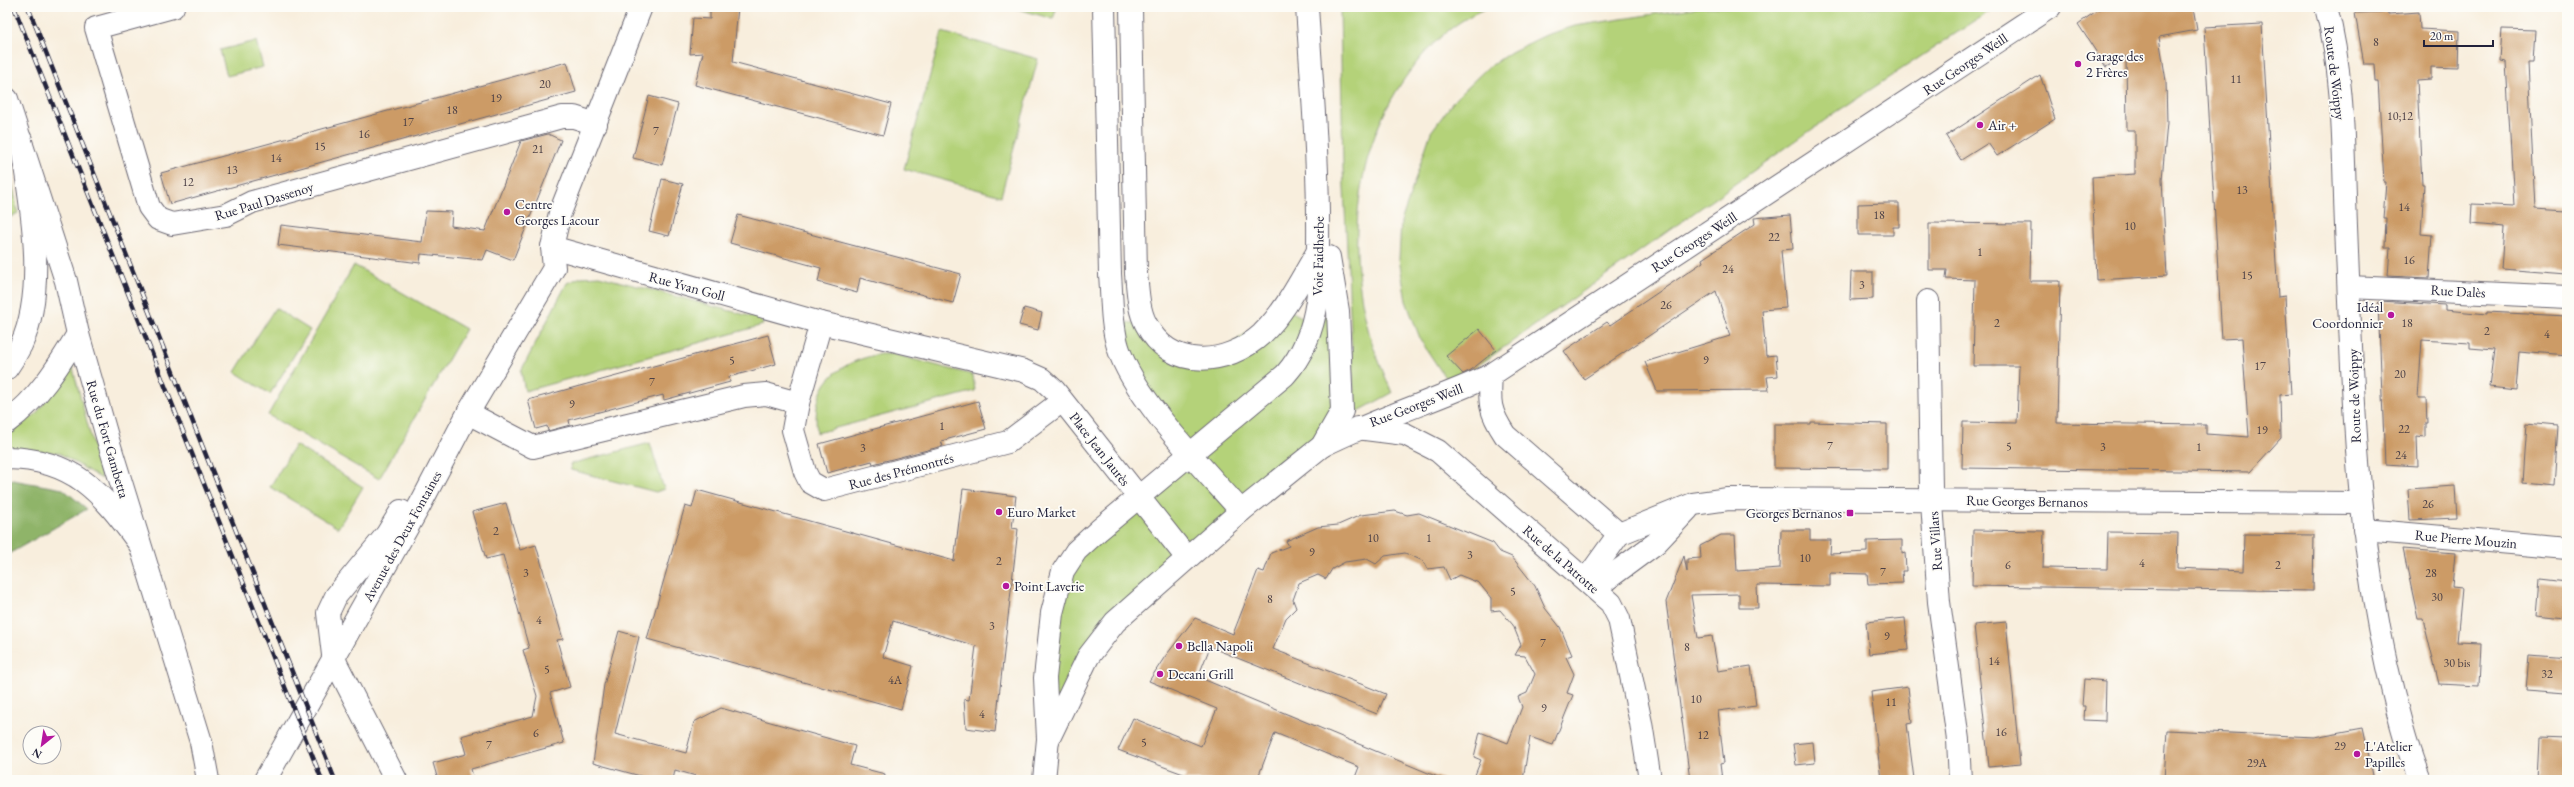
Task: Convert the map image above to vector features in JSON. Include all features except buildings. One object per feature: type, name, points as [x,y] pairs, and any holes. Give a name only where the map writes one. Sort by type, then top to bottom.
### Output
[{"type":"main road","name":"Rue Paul Dassenoy","points":[[173,7],[96,28],[149,207],[158,219],[172,224],[226,215],[252,202],[562,117],[574,117],[596,124]]},
{"type":"main road","points":[[552,247],[560,213],[641,7]]},
{"type":"main road","points":[[1104,7],[1110,274],[1118,347],[1129,372],[1141,392],[1241,511]]},
{"type":"main road","points":[[1131,7],[1136,274],[1139,305],[1146,324],[1159,342],[1173,353],[1191,360],[1211,358],[1236,352],[1261,334],[1284,307],[1318,251]]},
{"type":"main road","name":"Voie Faidherbe","points":[[1191,453],[1285,375],[1296,362],[1306,343],[1317,303],[1319,282],[1319,186],[1307,7]]},
{"type":"main road","name":"Rue Georges Weill","points":[[1322,446],[1357,428],[1452,393],[1491,374],[2050,7]]},
{"type":"main road","name":"Route de Woippy","points":[[2326,7],[2340,90],[2349,287],[2361,503],[2364,530],[2382,645],[2398,714],[2420,780]]},
{"type":"main road","name":"Rue du Fort Gambetta","points":[[7,99],[66,281],[78,334],[138,542],[201,742],[208,780]]},
{"type":"main road","points":[[7,368],[22,344],[34,300],[35,238],[21,140]]},
{"type":"main road","points":[[1044,780],[1048,740],[1088,657],[1115,622],[1241,511],[1322,446],[1342,411],[1338,311],[1319,186]]},
{"type":"main road","name":"Rue Yvan Goll","points":[[552,247],[821,322],[1024,371],[1042,379],[1062,401]]},
{"type":"main road","name":"Avenue des Deux Fontaines","points":[[265,780],[421,503],[468,414],[554,268],[552,247]]},
{"type":"main road","name":"Rue Dalès","points":[[2349,287],[2567,297]]},
{"type":"main road","name":"Rue Villars","points":[[1928,301],[1932,500],[1939,602],[1958,740],[1960,780]]},
{"type":"main road","name":"Rue des Prémontrés","points":[[821,322],[798,403],[793,430],[805,472],[810,482],[824,490],[1008,442],[1062,401]]},
{"type":"main road","points":[[7,422],[26,407],[56,370],[78,334]]},
{"type":"main road","points":[[1491,374],[1489,402],[1494,419],[1505,435],[1619,534],[1591,584]]},
{"type":"main road","points":[[468,414],[533,447],[744,396],[766,394],[798,403]]},
{"type":"main road","name":"Place Jean Jaurès","points":[[1062,401],[1187,558]]},
{"type":"main road","name":"Avenue des Deux Fontaines","points":[[335,658],[328,614],[336,596],[387,534],[451,421],[468,414]]},
{"type":"main road","name":"Rue de la Patrotte","points":[[1357,428],[1406,434],[1438,451],[1611,603],[1618,620],[1641,723],[1650,780]]},
{"type":"main road","name":"Place Jean Jaurès","points":[[1048,740],[1045,678],[1052,613],[1063,571],[1076,551],[1191,453]]},
{"type":"main road","points":[[7,458],[32,458],[78,475],[111,505],[138,542]]},
{"type":"main road","name":"Rue Georges Bernanos","points":[[1619,534],[1693,504],[1736,499],[2361,503]]},
{"type":"main road","points":[[1591,584],[1656,543],[1693,504]]},
{"type":"main road","name":"Rue Pierre Mouzin","points":[[2364,530],[2567,548]]},
{"type":"main road","points":[[335,658],[396,780]]},
{"type":"green space","points":[[1011,7],[1057,7],[1053,19]]},
{"type":"green space","points":[[1340,7],[1489,7],[1477,12],[1445,33],[1410,71],[1392,99],[1378,129],[1367,160],[1360,193],[1357,226],[1357,259],[1361,292],[1369,334],[1392,393],[1355,413],[1343,168]]},
{"type":"green space","points":[[1700,7],[1996,7],[1835,113],[1462,377],[1446,379],[1421,341],[1406,301],[1399,259],[1401,222],[1431,132],[1456,98],[1486,69],[1511,52],[1546,35],[1575,26]]},
{"type":"green space","points":[[942,32],[1038,59],[1001,196],[904,169]]},
{"type":"green space","points":[[256,41],[263,67],[227,76],[220,50]]},
{"type":"green space","points":[[7,156],[18,213],[7,219]]},
{"type":"green space","points":[[354,265],[466,329],[379,479],[268,415]]},
{"type":"green space","points":[[599,276],[761,319],[763,325],[525,391],[521,371],[567,283],[581,277]]},
{"type":"green space","points":[[1284,307],[1312,323],[1338,311],[1338,422],[1115,622],[1048,739],[1063,571],[1191,453],[1165,422],[1113,321],[1146,324],[1159,341],[1211,358]]},
{"type":"green space","points":[[275,308],[310,330],[270,394],[235,372]]},
{"type":"green space","points":[[880,354],[893,354],[973,375],[975,391],[817,433],[816,416],[818,402],[822,389],[829,379],[850,363]]},
{"type":"green space","points":[[72,365],[102,479],[59,453],[7,448],[7,435],[36,414]]},
{"type":"green space","points":[[650,443],[664,489],[656,492],[571,470],[570,464]]},
{"type":"green space","points":[[295,445],[363,487],[338,528],[270,487]]},
{"type":"green space","points":[[7,479],[63,489],[87,509],[7,555]]},
{"type":"railway","points":[[14,7],[322,780]]},
{"type":"railway","points":[[28,7],[335,780]]},
{"type":"place","name":"Garage des 2 Frères","points":[[2078,64]]},
{"type":"place","name":"Air +","points":[[1980,125]]},
{"type":"place","name":"Centre Georges Lacour","points":[[507,212]]},
{"type":"place","name":"Idéal Coordonnier","points":[[2391,315]]},
{"type":"place","name":"Euro Market","points":[[999,512]]},
{"type":"place","name":"Georges Bernanos","points":[[1850,513]]},
{"type":"place","name":"Point Laverie","points":[[1006,586]]},
{"type":"place","name":"Bella Napoli","points":[[1179,646]]},
{"type":"place","name":"Decani Grill","points":[[1160,674]]},
{"type":"place","name":"L'Atelier Papilles","points":[[2357,754]]}]
